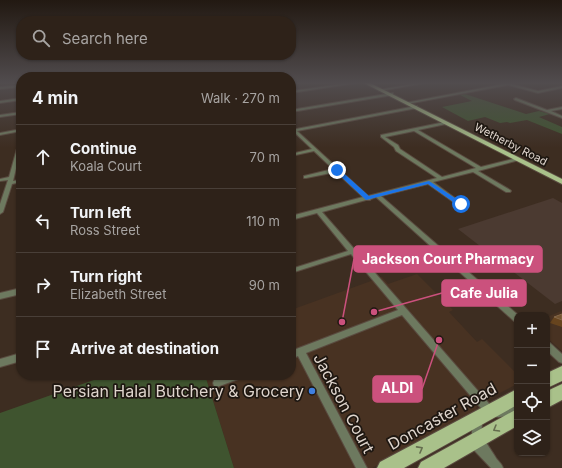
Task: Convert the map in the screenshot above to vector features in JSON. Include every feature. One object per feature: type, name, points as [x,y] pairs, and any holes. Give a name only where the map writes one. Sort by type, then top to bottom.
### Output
[{"type":"main road","name":"Wetherby Road","points":[[410,105],[561,181]]},
{"type":"main road","points":[[550,379],[562,373]]},
{"type":"main road","points":[[550,398],[562,390]]},
{"type":"main road","name":"Doncaster Road","points":[[386,468],[514,398]]},
{"type":"main road","points":[[427,468],[514,419]]},
{"type":"street","points":[[296,109],[317,105]]},
{"type":"street","points":[[530,105],[562,117]]},
{"type":"street","points":[[296,130],[416,108]]},
{"type":"street","points":[[547,112],[562,108]]},
{"type":"street","points":[[0,116],[16,114]]},
{"type":"street","points":[[441,179],[398,150],[396,146],[382,136],[444,122]]},
{"type":"street","points":[[414,129],[479,168]]},
{"type":"street","points":[[0,134],[16,132]]},
{"type":"street","points":[[296,134],[316,150],[368,198]]},
{"type":"street","points":[[296,154],[316,150]]},
{"type":"street","points":[[296,217],[516,158]]},
{"type":"street","points":[[0,212],[16,164]]},
{"type":"street","points":[[306,177],[337,170]]},
{"type":"street","points":[[473,170],[508,191]]},
{"type":"street","points":[[0,180],[16,180]]},
{"type":"street","points":[[429,182],[461,204]]},
{"type":"street","points":[[378,196],[514,316]]},
{"type":"street","points":[[318,211],[403,312],[484,414]]},
{"type":"street","points":[[296,269],[352,252]]},
{"type":"street","points":[[1,296],[16,292]]},
{"type":"street","name":"Jackson Court","points":[[296,353],[403,312]]},
{"type":"street","points":[[549,348],[562,359]]},
{"type":"street","name":"Jackson Court","points":[[296,355],[362,468]]},
{"type":"street","points":[[0,363],[16,358]]},
{"type":"street","points":[[217,383],[225,380]]},
{"type":"street","points":[[550,392],[562,390]]},
{"type":"street","points":[[484,414],[504,413],[514,408]]},
{"type":"street","points":[[484,414],[477,440],[478,448],[498,468]]},
{"type":"shaded area","points":[[553,198],[562,203],[562,301],[555,304],[458,229]]},
{"type":"shaded area","points":[[417,274],[453,310],[449,312],[477,342],[482,339],[514,371],[514,386],[477,405],[476,411],[372,468],[234,468],[207,380],[296,380],[296,308],[382,277],[388,284]]},
{"type":"shaded area","points":[[561,311],[562,312],[562,351],[550,341],[550,316]]},
{"type":"green space","points":[[453,105],[498,105],[526,114],[539,111],[550,114],[539,117],[562,127],[562,134],[527,120],[500,123],[485,117],[468,121],[442,107]]},
{"type":"green space","points":[[94,380],[207,380],[234,468],[0,468],[0,413]]},
{"type":"building","points":[[562,314],[562,320],[554,317]]},
{"type":"place","name":"Cafe Julia","points":[[374,312]]},
{"type":"place","name":"Jackson Court Pharmacy","points":[[342,322]]},
{"type":"place","name":"ALDI","points":[[439,340]]},
{"type":"place","name":"Persian Halal Butchery & Grocery","points":[[312,391]]},
{"type":"route","points":[[337,170],[368,198],[429,182],[461,204]]}]
